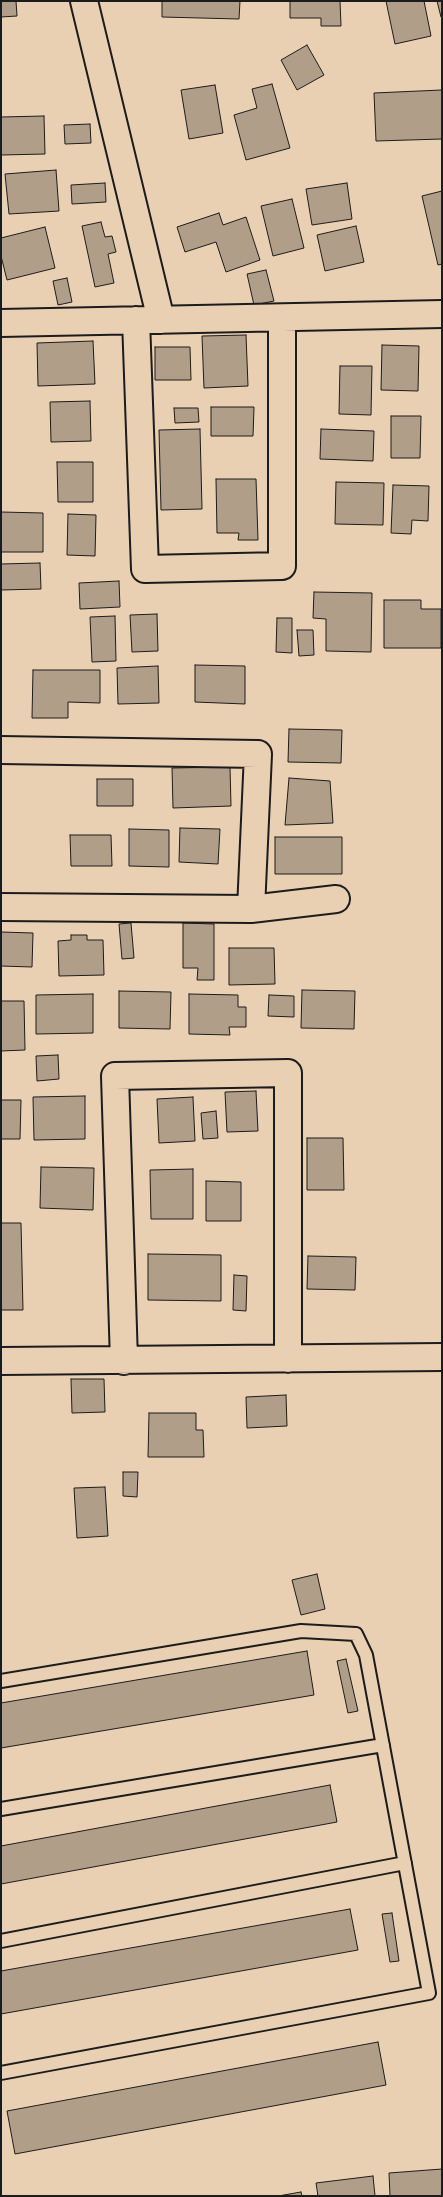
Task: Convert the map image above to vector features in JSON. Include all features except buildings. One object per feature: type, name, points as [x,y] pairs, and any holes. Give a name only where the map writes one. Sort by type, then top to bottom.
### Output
[{"type":"street","points":[[84,1],[149,320],[145,569],[282,566],[282,318]]},
{"type":"street","points":[[1,323],[442,314]]},
{"type":"street","points":[[1,750],[258,754],[251,909]]},
{"type":"street","points":[[1,907],[251,909],[336,899]]},
{"type":"street","points":[[124,1360],[115,1076],[288,1074],[288,1359]]},
{"type":"street","points":[[1,1361],[442,1357]]},
{"type":"lane","points":[[1,1681],[301,1631],[356,1634],[366,1655],[429,1994],[1,2073]]},
{"type":"lane","points":[[1,1809],[383,1745]]},
{"type":"lane","points":[[1,1941],[405,1863]]}]
